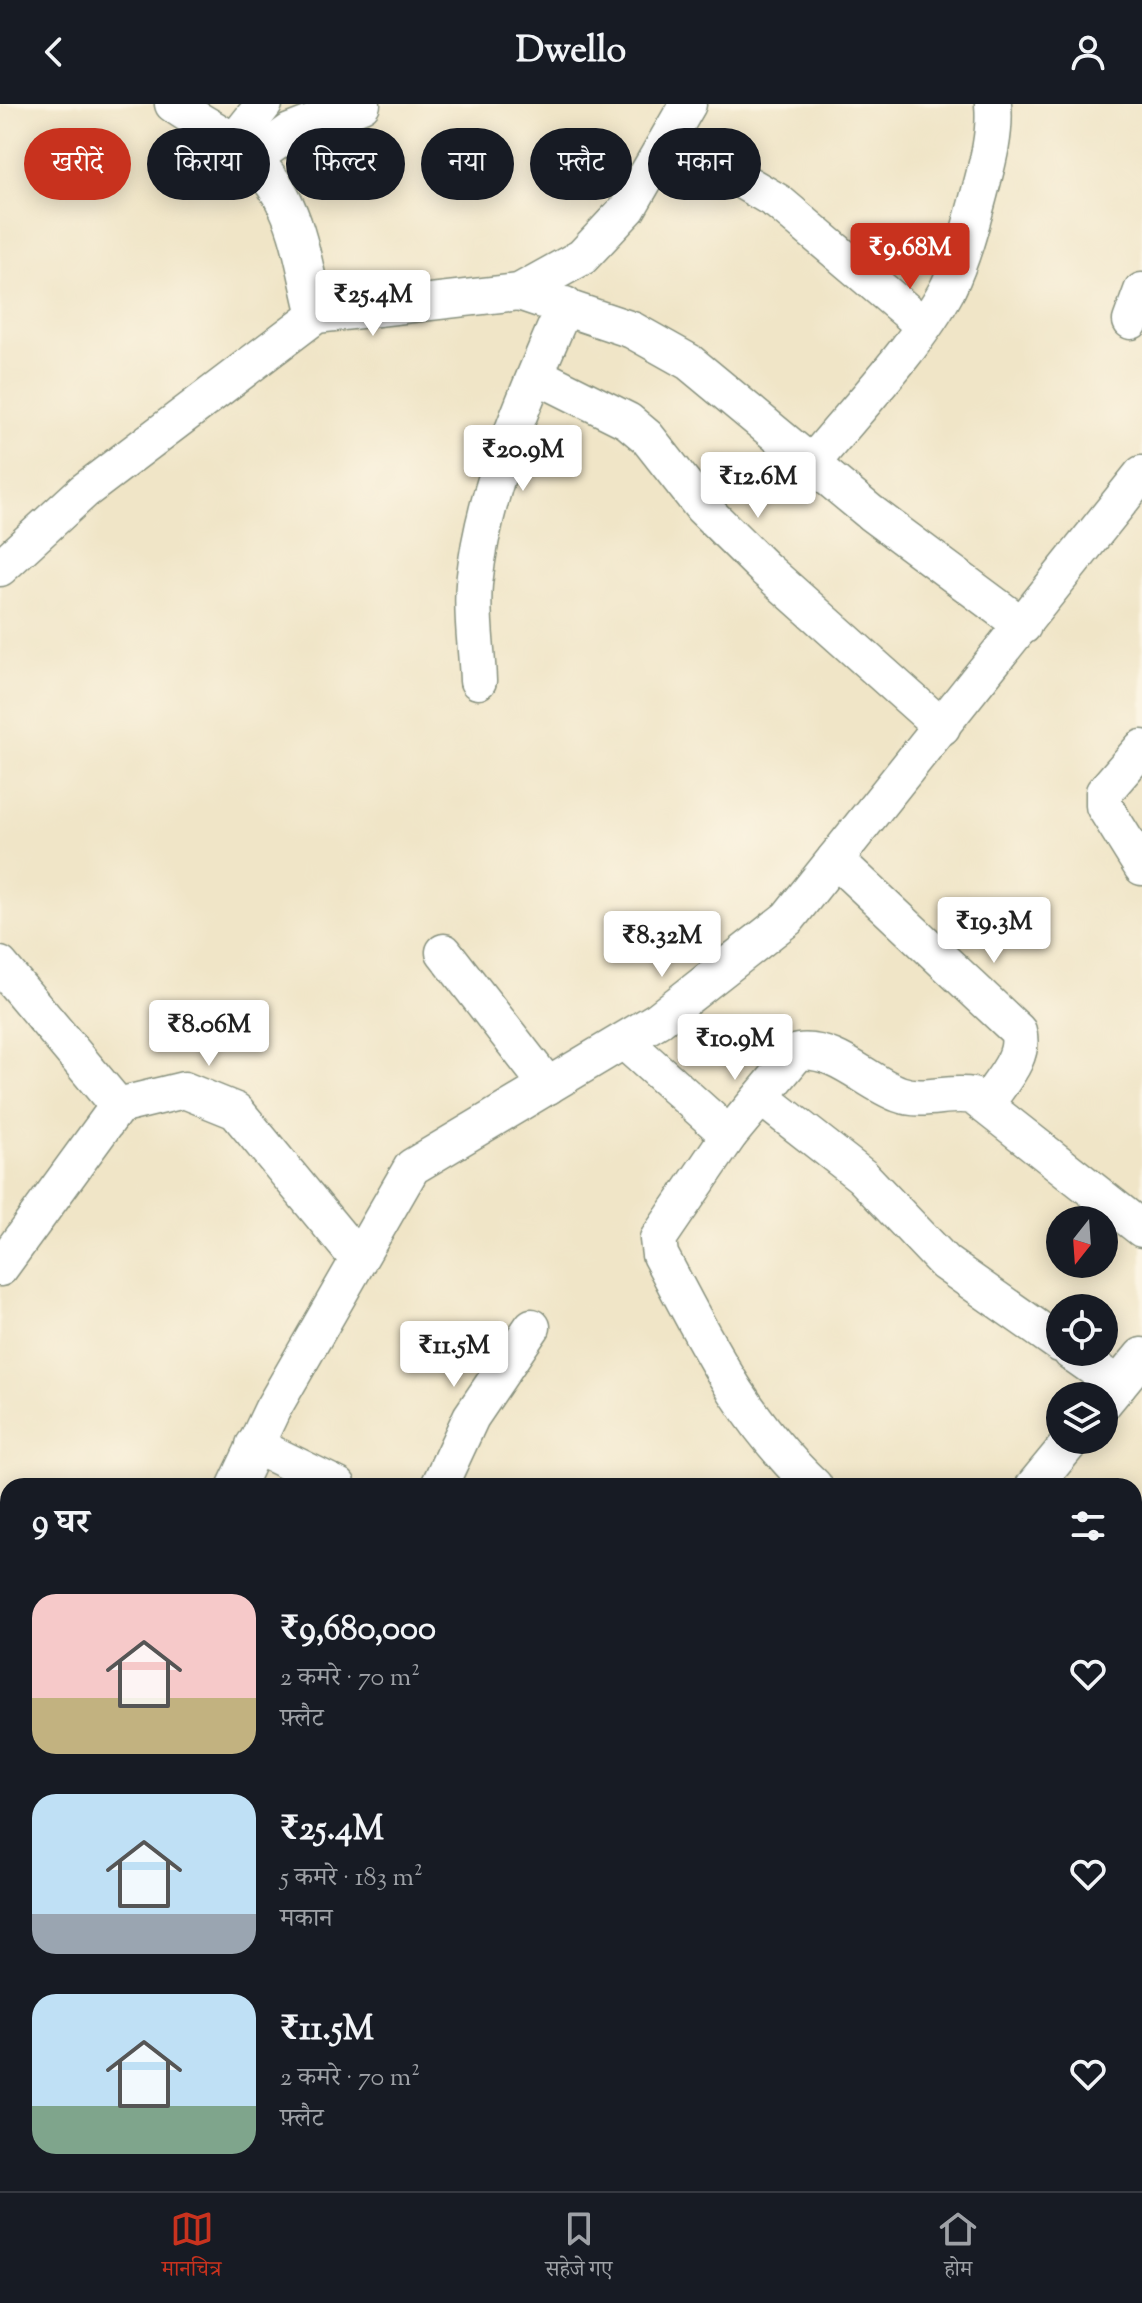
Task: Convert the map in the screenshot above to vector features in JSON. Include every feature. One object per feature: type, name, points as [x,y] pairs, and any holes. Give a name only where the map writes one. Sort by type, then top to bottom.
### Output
[{"type":"street","points":[[173,104],[209,128]]},
{"type":"street","points":[[254,128],[264,104]]},
{"type":"street","points":[[270,140],[362,104]]},
{"type":"street","points":[[676,128],[688,104]]},
{"type":"street","points":[[812,463],[923,325],[948,287],[971,227],[987,166],[994,120],[993,104]]},
{"type":"street","points":[[270,176],[276,182],[291,214],[316,315]]},
{"type":"street","points":[[519,292],[582,257],[628,208],[648,176]]},
{"type":"street","points":[[761,192],[778,202],[923,325]]},
{"type":"street","points":[[0,568],[84,491],[316,315],[519,292],[632,330],[689,362],[871,513],[1023,626]]},
{"type":"street","points":[[478,681],[474,586],[483,529],[498,467],[565,305]]},
{"type":"street","points":[[536,375],[637,429],[702,507],[942,727]]},
{"type":"street","points":[[240,1478],[254,1445],[412,1167],[658,1020],[788,918],[1142,474]]},
{"type":"street","points":[[1142,748],[1104,792],[1104,806],[1142,867]]},
{"type":"street","points":[[835,859],[1018,1031],[1022,1043],[1018,1056],[986,1104]]},
{"type":"street","points":[[444,952],[548,1086]]},
{"type":"street","points":[[0,965],[118,1106]]},
{"type":"street","points":[[624,1041],[729,1135]]},
{"type":"street","points":[[806,1478],[756,1426],[726,1378],[660,1255],[658,1239],[665,1224],[729,1135],[798,1052],[810,1050],[823,1053],[900,1094],[932,1097],[956,1092],[986,1104],[1142,1229]]},
{"type":"street","points":[[0,1268],[118,1106],[184,1090],[236,1111],[358,1259]]},
{"type":"street","points":[[761,1097],[862,1176],[945,1263],[1046,1334]]},
{"type":"street","points":[[443,1478],[471,1417],[532,1327]]},
{"type":"street","points":[[1108,1366],[1129,1374]]},
{"type":"street","points":[[254,1445],[322,1478]]},
{"type":"street","points":[[1046,1478],[1063,1454]]}]
